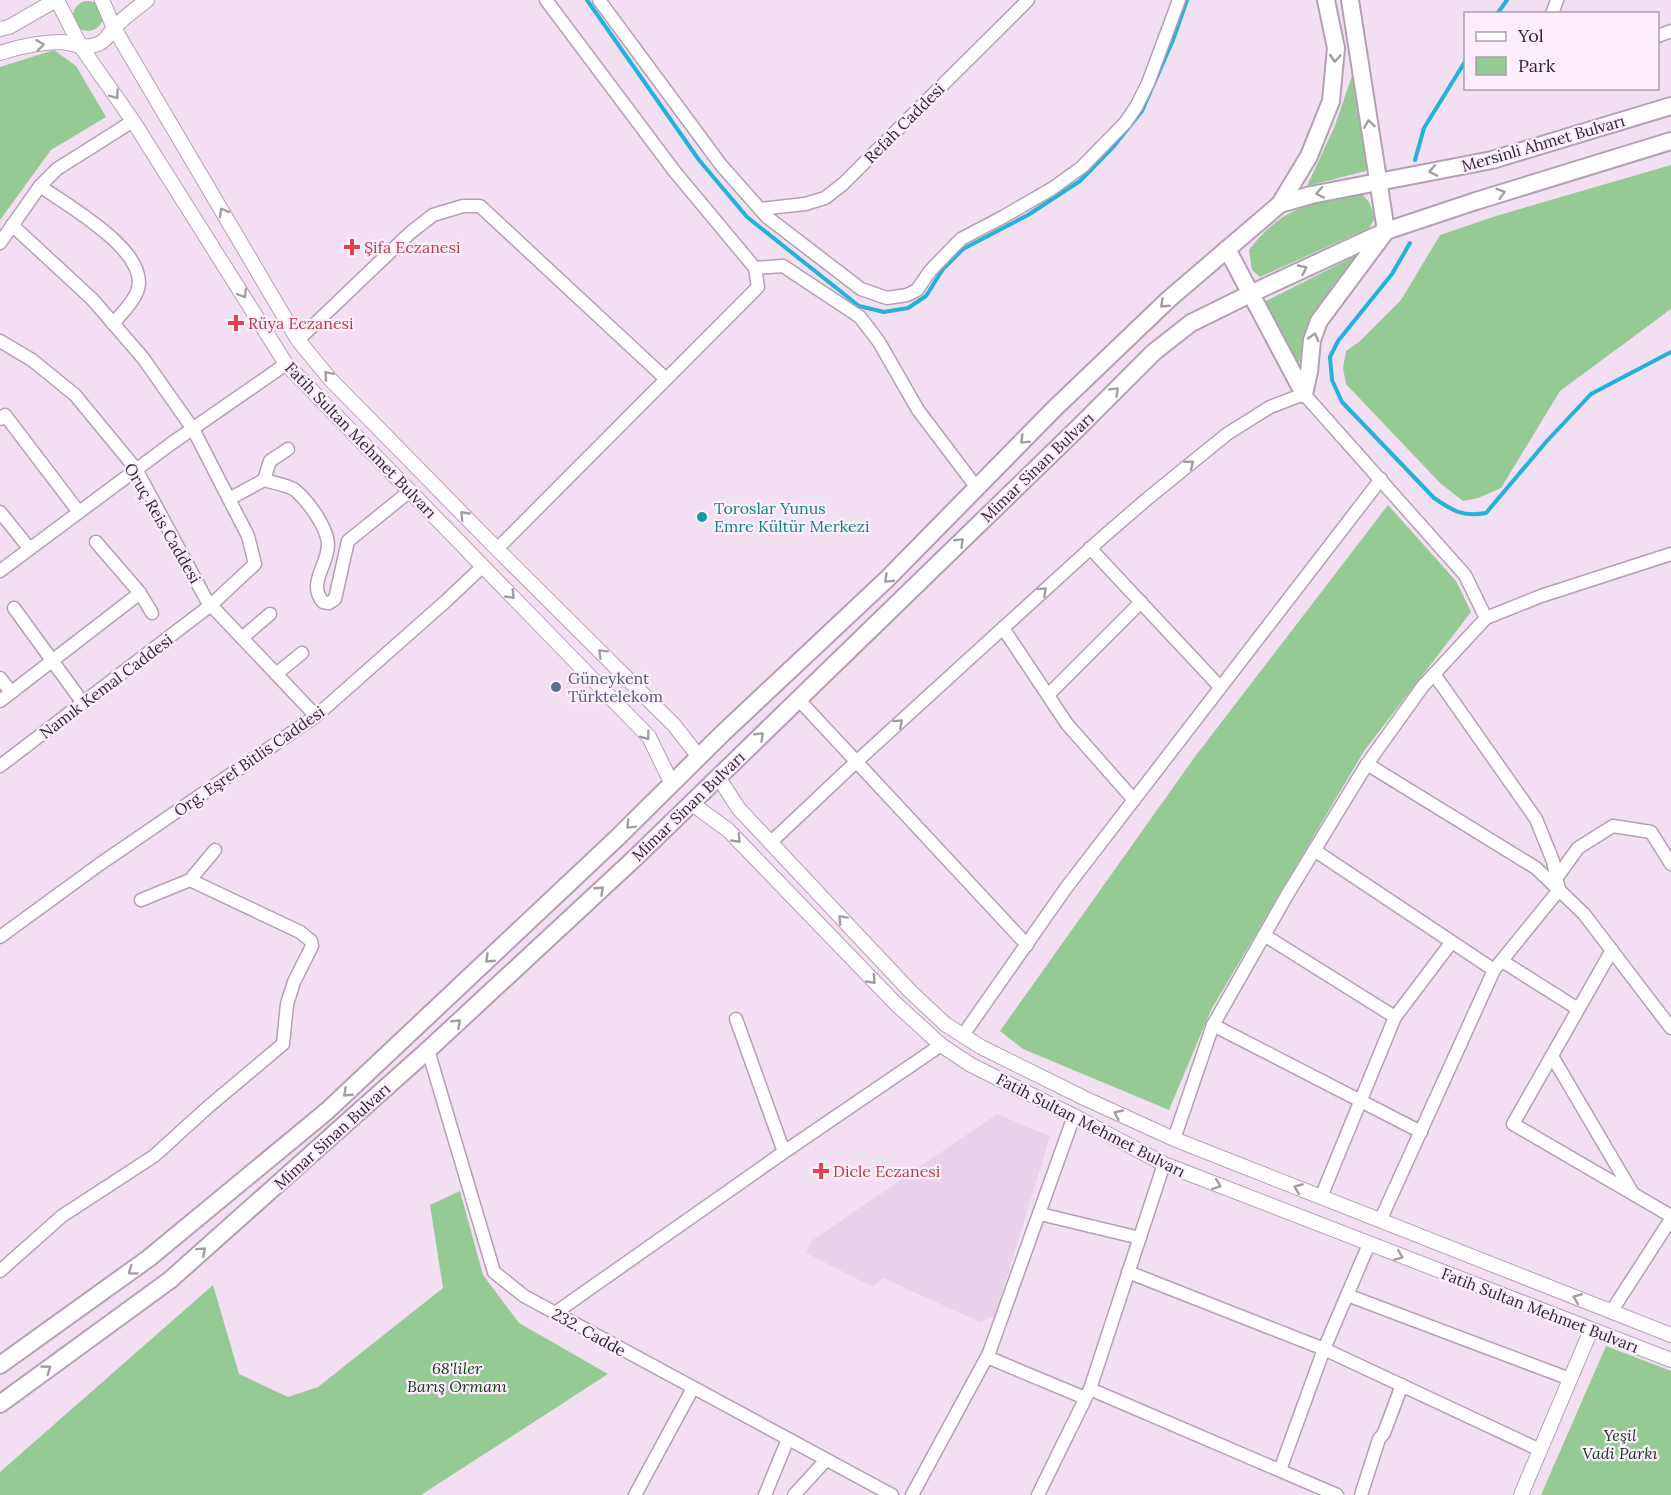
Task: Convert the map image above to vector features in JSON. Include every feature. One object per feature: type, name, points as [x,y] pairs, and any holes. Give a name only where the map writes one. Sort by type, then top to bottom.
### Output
[{"type":"main road","name":"Mimar Sinan Bulvarı","points":[[0,1365],[149,1258],[327,1111],[617,838],[887,579],[1055,408],[1153,315],[1280,204],[1309,156],[1331,101],[1336,48],[1326,0]]},
{"type":"main road","points":[[1304,394],[1312,340],[1319,321],[1386,231],[1352,0]]},
{"type":"main road","name":"Mersinli Ahmet Bulvarı","points":[[1378,182],[1492,160],[1671,106]]},
{"type":"main road","name":"Mersinli Ahmet Bulvarı","points":[[1386,231],[1671,141]]},
{"type":"main road","name":"Mimar Sinan Bulvarı","points":[[1280,204],[1311,195],[1378,182]]},
{"type":"main road","name":"Mimar Sinan Bulvarı","points":[[0,1404],[170,1280],[428,1050],[692,803],[1154,352],[1191,324],[1386,231]]},
{"type":"main road","points":[[1227,249],[1304,394]]},
{"type":"main road","points":[[699,757],[712,764],[718,777]]},
{"type":"main road","points":[[672,784],[679,796],[692,803]]},
{"type":"street","points":[[0,29],[9,27],[57,0]]},
{"type":"street","name":"Fatih Sultan Mehmet Bulvarı","points":[[57,0],[81,47],[133,121],[286,364],[649,737],[672,784]]},
{"type":"street","name":"Fatih Sultan Mehmet Bulvarı","points":[[102,0],[114,28],[298,340],[330,379],[674,725],[699,757]]},
{"type":"street","points":[[0,53],[16,48],[61,42],[81,47],[99,44],[147,0]]},
{"type":"street","points":[[497,549],[758,287],[755,268],[675,172],[546,0]]},
{"type":"street","points":[[599,0],[721,165],[767,217],[861,289],[887,298],[907,295],[917,290],[930,271],[961,239],[1053,188],[1082,167],[1125,123],[1136,107],[1148,83],[1179,0]]},
{"type":"street","name":"Refah Caddesi","points":[[760,209],[805,204],[825,198],[843,184],[1028,0]]},
{"type":"street","points":[[0,243],[39,186],[57,169],[133,121]]},
{"type":"street","points":[[39,186],[112,237],[132,258],[139,275],[137,293],[113,324]]},
{"type":"street","points":[[298,340],[410,233],[433,215],[463,206],[480,206],[666,379]]},
{"type":"street","points":[[12,225],[92,299],[142,358],[193,429],[229,499],[264,480],[270,461],[288,449]]},
{"type":"street","points":[[755,268],[783,266],[860,317],[879,342],[918,410],[977,488]]},
{"type":"street","name":"Oruç Reis Caddesi","points":[[0,341],[32,360],[75,395],[136,469],[211,605],[316,716]]},
{"type":"street","points":[[0,571],[136,469],[286,364]]},
{"type":"street","points":[[770,843],[1090,548],[1147,499],[1227,434],[1270,408],[1304,394],[1465,575],[1486,618]]},
{"type":"street","points":[[0,419],[6,415],[78,511]]},
{"type":"street","points":[[963,1035],[1066,888],[1381,479]]},
{"type":"street","points":[[264,480],[294,489],[321,521],[328,546],[316,585],[318,597],[323,602],[329,603],[335,599],[348,542],[410,491]]},
{"type":"street","name":"Namık Kemal Caddesi","points":[[0,766],[211,605],[255,564],[248,536],[229,499]]},
{"type":"street","points":[[0,512],[29,548]]},
{"type":"street","points":[[96,542],[140,593],[152,613]]},
{"type":"street","points":[[1090,548],[1220,687]]},
{"type":"street","points":[[1174,1139],[1213,1025],[1366,764],[1423,686],[1486,618],[1541,596],[1671,554]]},
{"type":"street","name":"Org. Eşref Bitlis Caddesi","points":[[0,937],[100,864],[316,716],[483,566]]},
{"type":"street","points":[[0,701],[140,593]]},
{"type":"street","points":[[1048,695],[1141,602]]},
{"type":"street","points":[[14,608],[83,703]]},
{"type":"street","points":[[242,638],[270,614]]},
{"type":"street","points":[[1003,628],[1067,724],[1134,800]]},
{"type":"street","points":[[276,674],[302,653]]},
{"type":"street","points":[[1434,674],[1536,819],[1553,861],[1556,884]]},
{"type":"street","points":[[0,678],[11,692]]},
{"type":"street","points":[[799,700],[1027,945]]},
{"type":"street","points":[[1366,764],[1536,868],[1556,884],[1584,914],[1671,1028]]},
{"type":"street","name":"Fatih Sultan Mehmet Bulvarı","points":[[718,777],[739,809],[910,991],[945,1024],[981,1047],[1174,1139],[1671,1335]]},
{"type":"street","name":"Fatih Sultan Mehmet Bulvarı","points":[[692,803],[728,830],[896,1004],[941,1045],[970,1065],[1074,1116],[1164,1164],[1671,1360]]},
{"type":"street","points":[[1380,1221],[1498,966],[1556,884],[1578,848],[1613,825],[1651,832],[1671,864]]},
{"type":"street","points":[[141,900],[190,880],[215,850]]},
{"type":"street","points":[[1314,850],[1451,943],[1578,1009]]},
{"type":"street","points":[[0,1271],[62,1216],[154,1156],[283,1044],[287,1004],[294,982],[312,946],[311,941],[300,932],[190,880]]},
{"type":"street","points":[[1264,935],[1395,1017]]},
{"type":"street","points":[[1321,1197],[1395,1017],[1451,943]]},
{"type":"street","points":[[1611,1312],[1671,1217],[1513,1124],[1612,950]]},
{"type":"street","points":[[736,1019],[784,1152]]},
{"type":"street","points":[[1213,1025],[1420,1132]]},
{"type":"street","points":[[555,1313],[941,1045]]},
{"type":"street","name":"232. Cadde","points":[[428,1050],[494,1272],[524,1296],[892,1495]]},
{"type":"street","points":[[1552,1056],[1633,1193]]},
{"type":"street","points":[[912,1495],[987,1357],[1074,1116]]},
{"type":"street","points":[[1038,1495],[1088,1393],[1164,1164]]},
{"type":"street","points":[[1040,1214],[1140,1238]]},
{"type":"street","points":[[1280,1470],[1324,1349],[1369,1244]]},
{"type":"street","points":[[1128,1272],[1324,1349],[1540,1450]]},
{"type":"street","points":[[1347,1295],[1570,1379]]},
{"type":"street","points":[[1521,1495],[1591,1330]]},
{"type":"street","points":[[987,1357],[1088,1393],[1337,1495]]},
{"type":"street","points":[[1361,1495],[1402,1385]]},
{"type":"street","points":[[635,1495],[693,1388]]},
{"type":"street","points":[[765,1495],[788,1439]]},
{"type":"street","points":[[794,1495],[826,1460]]},
{"type":"shaded area","points":[[997,1114],[1050,1136],[995,1316],[980,1322],[883,1278],[873,1287],[806,1253],[810,1242]]},
{"type":"green space","points":[[88,1],[99,5],[103,16],[99,27],[88,31],[77,27],[73,16],[77,5]]},
{"type":"green space","points":[[54,50],[76,66],[106,117],[51,150],[0,220],[0,67]]},
{"type":"green space","points":[[1353,73],[1370,170],[1307,186],[1334,128]]},
{"type":"green space","points":[[1671,165],[1671,309],[1560,391],[1501,488],[1478,498],[1463,501],[1440,483],[1346,384],[1343,368],[1346,351],[1359,342],[1401,300],[1440,235],[1496,216]]},
{"type":"green space","points":[[1360,192],[1369,202],[1375,218],[1369,228],[1260,277],[1252,270],[1249,250],[1261,235],[1286,215],[1311,204]]},
{"type":"green space","points":[[1357,255],[1311,315],[1297,371],[1260,304]]},
{"type":"green space","points":[[1388,505],[1456,581],[1471,612],[1364,751],[1211,1010],[1169,1110],[1023,1049],[1000,1031],[1194,758]]},
{"type":"green space","name":"68'liler Barış Ormanı","points":[[460,1191],[483,1275],[519,1323],[608,1374],[421,1495],[0,1495],[0,1472],[213,1285],[239,1374],[288,1397],[318,1387],[443,1288],[430,1205]]},
{"type":"green space","name":"Yeşil Vadi Parkı","points":[[1606,1346],[1671,1371],[1671,1495],[1541,1495]]},
{"type":"waterway","points":[[587,0],[699,160],[747,217],[859,306],[884,312],[908,308],[926,296],[943,269],[963,249],[1028,215],[1080,181],[1114,146],[1142,111],[1173,40],[1187,0]]},
{"type":"waterway","points":[[1498,12],[1507,0]]},
{"type":"waterway","points":[[1415,160],[1424,128],[1464,63]]},
{"type":"waterway","points":[[1410,243],[1392,274],[1338,341],[1330,357],[1332,380],[1342,402],[1434,498],[1458,512],[1486,513],[1546,442],[1591,394],[1671,352]]},
{"type":"place","name":"Şifa Eczanesi","points":[[352,247]]},
{"type":"place","name":"Rüya Eczanesi","points":[[236,323]]},
{"type":"place","name":"Toroslar Yunus Emre Kültür Merkezi","points":[[702,517]]},
{"type":"place","name":"Güneykent Türktelekom","points":[[556,687]]},
{"type":"place","name":"Dicle Eczanesi","points":[[821,1171]]}]
